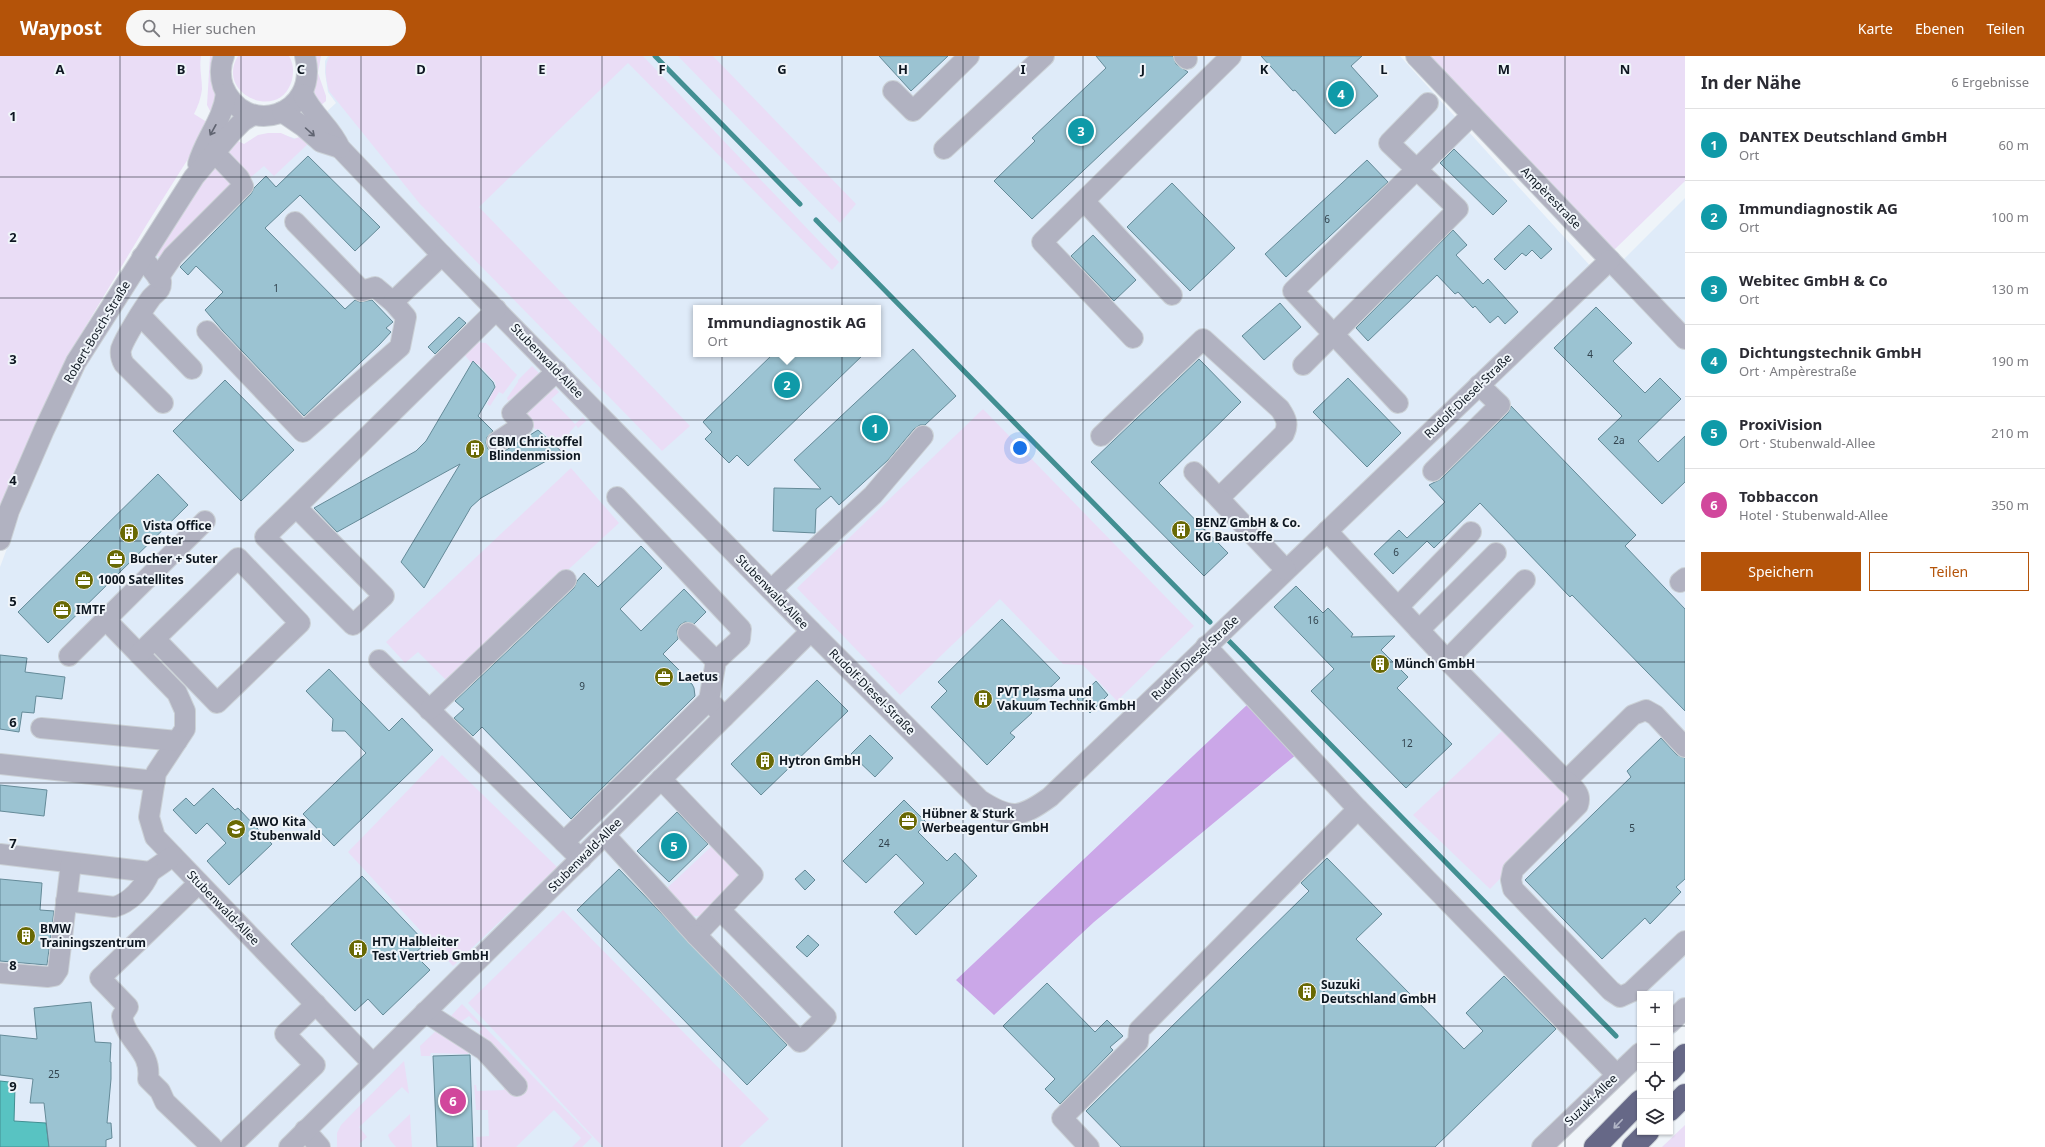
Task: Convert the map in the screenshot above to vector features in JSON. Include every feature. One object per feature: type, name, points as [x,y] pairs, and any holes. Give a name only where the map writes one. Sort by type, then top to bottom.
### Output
[{"type":"highway","points":[[1673,1068],[1685,1055]]},
{"type":"highway","points":[[1673,1107],[1685,1095]]},
{"type":"highway","points":[[1595,1147],[1637,1104]]},
{"type":"highway","points":[[1633,1147],[1645,1135]]},
{"type":"street","name":"Robert-Bosch-Straße","points":[[194,177],[201,152],[225,105],[226,94],[222,83],[221,71],[224,56]]},
{"type":"street","points":[[226,94],[233,103],[242,110],[253,115],[268,116],[282,112],[294,105],[303,94],[307,82],[308,69],[305,56]]},
{"type":"street","points":[[893,92],[913,111],[969,56]]},
{"type":"street","points":[[944,149],[1044,56]]},
{"type":"street","points":[[1133,338],[1042,242],[1231,56]]},
{"type":"street","name":"Ampèrestraße","points":[[1416,56],[1685,339]]},
{"type":"street","name":"Stubenwald-Allee","points":[[289,1147],[811,631],[442,255],[340,148],[335,137],[316,116],[303,94]]},
{"type":"street","points":[[1303,365],[1458,209],[1389,143],[1428,103]]},
{"type":"street","name":"Stubenwald-Allee","points":[[282,112],[304,127],[321,142],[340,148]]},
{"type":"street","name":"Robert-Bosch-Straße","points":[[0,540],[9,511],[35,450],[76,362],[194,177],[238,126],[253,115]]},
{"type":"street","points":[[1398,403],[1293,291],[1472,115]]},
{"type":"street","points":[[158,278],[173,256],[243,186],[239,178],[215,153]]},
{"type":"street","points":[[1084,200],[1172,295]]},
{"type":"street","points":[[207,331],[303,432],[400,347],[406,317],[393,302],[375,287],[362,291],[295,222]]},
{"type":"street","points":[[393,302],[442,255]]},
{"type":"street","points":[[142,257],[158,278],[162,286],[159,292],[152,297],[140,315],[121,349],[121,358],[124,364],[163,403]]},
{"type":"street","name":"Rudolf-Diesel-Straße","points":[[811,631],[980,800],[998,811],[1015,814],[1032,810],[1050,797],[1610,260]]},
{"type":"street","points":[[296,507],[384,596],[353,625],[265,537],[496,309]]},
{"type":"street","points":[[140,315],[192,369]]},
{"type":"street","points":[[1101,436],[1203,340],[1280,409],[1286,419],[1287,427],[1284,434],[1219,498]]},
{"type":"street","points":[[497,442],[523,425],[512,413],[557,371]]},
{"type":"street","points":[[1433,471],[1500,405],[1479,385]]},
{"type":"street","points":[[1444,419],[1464,440]]},
{"type":"street","points":[[770,590],[873,495],[923,436]]},
{"type":"street","points":[[1194,472],[1286,570]]},
{"type":"street","points":[[564,842],[709,700],[716,661],[740,639],[741,629],[617,497]]},
{"type":"street","points":[[70,656],[205,521]]},
{"type":"street","points":[[1327,531],[1447,660],[1578,794],[1580,800],[1578,805],[1513,870],[1511,880],[1513,889],[1611,991],[1620,997],[1631,992],[1685,941]]},
{"type":"street","points":[[1398,607],[1471,532]]},
{"type":"street","points":[[1419,630],[1496,553]]},
{"type":"street","points":[[139,654],[155,638],[238,558],[300,623],[218,703],[155,638]]},
{"type":"street","points":[[429,710],[566,580]]},
{"type":"street","points":[[1447,660],[1525,580]]},
{"type":"street","points":[[41,728],[181,735],[185,711],[180,698],[106,620]]},
{"type":"street","points":[[688,633],[716,661]]},
{"type":"street","points":[[1206,646],[1358,809],[1617,1075]]},
{"type":"street","points":[[379,660],[581,859]]},
{"type":"street","points":[[709,700],[724,717]]},
{"type":"street","points":[[1566,781],[1633,715],[1646,710],[1655,715],[1685,748]]},
{"type":"street","name":"Stubenwald-Allee","points":[[181,735],[156,773],[149,817],[155,837],[374,1064]]},
{"type":"street","points":[[0,764],[155,781]]},
{"type":"street","points":[[661,779],[753,875],[696,935]]},
{"type":"street","points":[[1089,1147],[1062,1118],[1138,1042],[1138,1030],[1358,809]]},
{"type":"street","points":[[605,835],[696,935],[800,1042],[826,1017],[720,910]]},
{"type":"street","points":[[0,854],[150,872]]},
{"type":"street","points":[[66,901],[114,907],[121,906],[126,903],[146,882],[150,872],[173,856]]},
{"type":"street","points":[[0,973],[48,977],[54,976],[59,965],[71,863]]},
{"type":"street","points":[[199,883],[100,978],[128,1007],[122,1016],[123,1026],[130,1037],[144,1053],[149,1066],[148,1079],[160,1091],[165,1102],[212,1147]]},
{"type":"street","points":[[230,1147],[315,1065],[285,1034],[316,1004]]},
{"type":"street","points":[[1673,1020],[1685,1008]]},
{"type":"street","points":[[425,1012],[484,1050],[517,1086]]},
{"type":"street","name":"Suzuki-Allee","points":[[1542,1147],[1637,1055]]},
{"type":"street","points":[[305,1130],[320,1147]]},
{"type":"shaded area","points":[[0,56],[201,56],[200,68],[202,89],[194,114],[210,124],[147,224],[78,339],[0,510]]},
{"type":"shaded area","points":[[210,56],[215,56],[217,94],[211,113],[207,105]]},
{"type":"shaded area","points":[[238,56],[289,56],[293,66],[293,76],[284,95],[274,100],[262,101],[251,98],[241,91],[235,81],[233,69]]},
{"type":"shaded area","points":[[316,56],[321,56],[318,73],[326,96],[326,101],[320,106],[312,92]]},
{"type":"shaded area","points":[[328,56],[1400,56],[1603,280],[1685,198],[1685,1023],[1673,1035],[1673,991],[1637,991],[1637,1069],[1556,1147],[0,1147],[0,567],[42,455],[99,341],[179,221],[243,146],[281,134],[297,139],[336,103],[328,92],[325,61]]},
{"type":"shaded area","points":[[330,56],[643,56],[839,262],[832,270],[628,63],[479,207],[690,426],[662,451],[420,204],[329,91],[326,78],[326,64]]},
{"type":"shaded area","points":[[678,56],[713,56],[856,204],[840,223]]},
{"type":"shaded area","points":[[1430,56],[1685,56],[1685,181],[1614,250]]},
{"type":"shaded area","points":[[281,133],[294,139],[302,136],[310,142],[274,176],[264,166],[251,177],[242,176],[226,150],[234,139],[244,144],[258,135]]},
{"type":"shaded area","points":[[218,160],[232,186],[165,262],[154,253]]},
{"type":"shaded area","points":[[476,342],[486,343],[517,375],[503,394],[499,392],[490,406],[487,404],[496,386],[495,382],[478,364],[472,364],[464,354]]},
{"type":"shaded area","points":[[532,366],[540,374],[508,401],[507,398],[518,380]]},
{"type":"shaded area","points":[[550,383],[559,392],[551,399],[575,424],[583,417],[586,421],[578,428],[576,425],[569,433],[575,439],[560,454],[558,447],[540,429],[535,429],[524,415]]},
{"type":"shaded area","points":[[983,409],[1194,626],[1117,701],[1083,665],[1063,664],[1000,599],[900,695],[797,588]]},
{"type":"shaded area","points":[[571,468],[619,523],[447,681],[418,652],[405,663],[386,642]]},
{"type":"shaded area","points":[[1248,704],[1297,754],[1094,922],[994,1015],[956,980]]},
{"type":"shaded area","points":[[1503,730],[1575,803],[1490,889],[1413,815]]},
{"type":"shaded area","points":[[442,755],[557,867],[453,966],[348,852]]},
{"type":"shaded area","points":[[713,845],[737,870],[737,881],[701,916],[691,916],[665,890]]},
{"type":"shaded area","points":[[563,910],[769,1119],[739,1147],[603,1147],[468,1003]]},
{"type":"shaded area","points":[[462,1004],[592,1137],[582,1147],[572,1147],[581,1138],[554,1110],[516,1147],[477,1147],[476,1137],[489,1136],[488,1110],[476,1110],[474,1085],[476,1085],[477,1091],[504,1090],[504,1084],[516,1091],[526,1080],[523,1077],[521,1078],[479,1032],[482,1029],[469,1016],[458,1024],[450,1017]]},
{"type":"shaded area","points":[[437,1030],[468,1050],[468,1054],[431,1053],[430,1056],[421,1056],[420,1046]]},
{"type":"shaded area","points":[[404,1061],[409,1094],[402,1087],[359,1127],[367,1137],[359,1144],[361,1147],[337,1147],[337,1133],[341,1125]]},
{"type":"shaded area","points":[[410,1114],[412,1147],[396,1147],[388,1135]]},
{"type":"shaded area","points":[[1685,1125],[1685,1147],[1662,1147]]},
{"type":"water","points":[[0,1081],[9,1082],[15,1087],[14,1121],[46,1123],[49,1147],[0,1147]]},
{"type":"building","points":[[879,56],[948,56],[911,91]]},
{"type":"building","points":[[1096,56],[1173,56],[1176,64],[1188,72],[1032,219],[994,181],[1035,141],[1032,138],[1106,68]]},
{"type":"building","points":[[1261,56],[1362,56],[1351,66],[1378,96],[1335,134],[1295,90],[1293,91]]},
{"type":"building","points":[[1454,149],[1507,201],[1493,215],[1440,163]]},
{"type":"building","points":[[308,156],[380,227],[355,251],[300,195],[265,228],[345,309],[355,300],[360,302],[372,300],[393,322],[386,328],[391,332],[380,344],[304,416],[205,310],[223,292],[196,266],[188,275],[180,267],[251,194],[254,188],[266,176],[276,187]]},
{"type":"building","points":[[1367,160],[1388,182],[1286,277],[1265,254]]},
{"type":"building","points":[[1172,183],[1235,248],[1190,291],[1127,227]]},
{"type":"building","points":[[1529,225],[1552,249],[1541,259],[1532,250],[1526,256],[1522,253],[1505,270],[1494,259]]},
{"type":"building","points":[[1453,230],[1467,245],[1456,255],[1483,284],[1488,279],[1518,312],[1505,324],[1498,316],[1490,323],[1475,306],[1473,308],[1458,292],[1455,294],[1437,275],[1368,341],[1356,328]]},
{"type":"building","points":[[1093,235],[1136,280],[1114,301],[1071,256]]},
{"type":"building","points":[[1280,303],[1301,327],[1264,360],[1242,336]]},
{"type":"building","points":[[1596,307],[1632,343],[1613,361],[1645,393],[1660,378],[1681,399],[1638,441],[1658,462],[1685,436],[1685,482],[1662,504],[1598,439],[1622,416],[1554,348]]},
{"type":"building","points":[[459,317],[466,323],[435,354],[428,347]]},
{"type":"building","points":[[913,349],[956,396],[925,425],[920,425],[914,429],[888,460],[839,505],[831,496],[816,509],[815,533],[773,531],[774,488],[821,489],[794,460]]},
{"type":"building","points":[[770,357],[861,357],[748,466],[737,455],[729,463],[705,439],[712,432],[703,422]]},
{"type":"building","points":[[1199,359],[1241,402],[1159,483],[1228,553],[1204,576],[1091,462]]},
{"type":"building","points":[[473,361],[493,382],[495,387],[478,416],[493,431],[487,437],[486,443],[488,449],[497,453],[503,452],[538,430],[562,452],[481,498],[471,507],[424,588],[401,562],[460,464],[337,532],[314,508],[416,451],[426,441]]},
{"type":"building","points":[[1348,378],[1401,433],[1367,467],[1313,412]]},
{"type":"building","points":[[225,380],[294,450],[241,501],[173,431]]},
{"type":"building","points":[[1511,406],[1636,535],[1625,546],[1685,609],[1685,711],[1572,595],[1570,597],[1480,503],[1434,548],[1427,541],[1393,574],[1374,554],[1399,530],[1407,538],[1445,502],[1429,485],[1441,479],[1508,413]]},
{"type":"building","name":"Vista Office Center","points":[[158,474],[188,505],[48,643],[18,612]]},
{"type":"building","points":[[641,546],[662,568],[620,609],[641,631],[684,589],[706,612],[694,624],[685,622],[680,625],[677,630],[678,639],[663,654],[680,671],[677,674],[692,684],[695,696],[571,819],[482,727],[473,736],[454,718],[464,709],[455,701],[574,588],[577,581],[584,573],[598,587]]},
{"type":"building","points":[[1296,586],[1323,613],[1328,608],[1353,634],[1351,637],[1395,636],[1381,650],[1408,677],[1397,688],[1452,744],[1406,788],[1311,691],[1334,669],[1274,607]]},
{"type":"building","name":"PVT Plasma und Vakuum Technik GmbH","points":[[1002,619],[1060,678],[1028,709],[1032,713],[1010,733],[1015,737],[987,765],[931,707],[947,691],[938,682]]},
{"type":"building","points":[[0,655],[27,658],[25,672],[65,677],[62,699],[36,696],[34,713],[22,712],[19,732],[0,729]]},
{"type":"building","points":[[329,669],[389,731],[402,718],[433,750],[334,846],[303,814],[366,753],[345,731],[332,731],[333,719],[306,691]]},
{"type":"building","points":[[817,680],[848,711],[761,795],[731,764]]},
{"type":"building","points":[[1096,681],[1108,695],[1090,713],[1077,699]]},
{"type":"building","points":[[870,735],[893,758],[875,777],[851,754]]},
{"type":"building","points":[[1661,738],[1677,755],[1685,758],[1685,879],[1676,887],[1681,892],[1650,924],[1645,918],[1602,959],[1525,880],[1631,777],[1627,771]]},
{"type":"building","points":[[0,785],[47,790],[44,816],[0,811]]},
{"type":"building","name":"AWO Kita Stubenwald","points":[[213,788],[235,810],[238,808],[272,844],[229,885],[207,861],[226,843],[207,823],[196,834],[173,810],[186,798],[194,806]]},
{"type":"building","points":[[904,800],[927,823],[918,832],[947,861],[955,853],[977,876],[916,935],[894,912],[924,883],[896,854],[866,883],[843,861]]},
{"type":"building","points":[[677,812],[708,844],[669,882],[637,851]]},
{"type":"building","name":"Suzuki Deutschland GmbH","points":[[1327,858],[1382,914],[1356,939],[1464,1049],[1483,1031],[1466,1013],[1504,976],[1556,1029],[1435,1147],[1121,1147],[1086,1111],[1309,891],[1301,883]]},
{"type":"building","points":[[619,869],[787,1045],[747,1085],[577,910]]},
{"type":"building","points":[[805,870],[815,880],[805,890],[795,879]]},
{"type":"building","name":"HTV Halbleiter Test Vertrieb GmbH","points":[[362,876],[426,943],[414,954],[430,970],[383,1015],[368,999],[355,1011],[291,944]]},
{"type":"building","name":"BMW Trainingszentrum","points":[[0,879],[42,883],[40,910],[54,911],[47,965],[0,961]]},
{"type":"building","points":[[808,935],[819,945],[807,957],[796,947]]},
{"type":"building","points":[[1047,983],[1095,1032],[1107,1020],[1123,1036],[1110,1047],[1113,1050],[1060,1104],[1045,1089],[1055,1079],[1003,1026]]},
{"type":"building","points":[[91,1002],[95,1042],[111,1043],[111,1079],[107,1123],[111,1123],[112,1138],[106,1140],[106,1147],[49,1147],[44,1103],[30,1103],[33,1079],[0,1075],[0,1035],[37,1039],[34,1008]]},
{"type":"building","points":[[470,1055],[473,1147],[437,1147],[433,1056]]},
{"type":"waterway","points":[[655,56],[800,204]]},
{"type":"waterway","points":[[816,220],[1210,622]]},
{"type":"waterway","points":[[1229,641],[1616,1036]]},
{"type":"place","name":"Dichtungstechnik GmbH","points":[[1341,94]]},
{"type":"place","name":"Webitec GmbH & Co","points":[[1081,131]]},
{"type":"place","name":"Immundiagnostik AG","points":[[787,385]]},
{"type":"place","name":"DANTEX Deutschland GmbH","points":[[875,428]]},
{"type":"place","name":"CBM Christoffel Blindenmission","points":[[475,449]]},
{"type":"place","name":"BENZ GmbH & Co. KG Baustoffe","points":[[1181,530]]},
{"type":"place","name":"Vista Office Center","points":[[129,533]]},
{"type":"place","name":"Bucher + Suter","points":[[116,559]]},
{"type":"place","name":"1000 Satellites","points":[[84,580]]},
{"type":"place","name":"IMTF","points":[[62,610]]},
{"type":"place","name":"Münch GmbH","points":[[1380,664]]},
{"type":"place","name":"Laetus","points":[[664,677]]},
{"type":"place","name":"PVT Plasma und Vakuum Technik GmbH","points":[[983,699]]},
{"type":"place","name":"Hytron GmbH","points":[[765,761]]},
{"type":"place","name":"Hübner & Sturk Werbeagentur GmbH","points":[[908,821]]},
{"type":"place","name":"AWO Kita Stubenwald","points":[[236,829]]},
{"type":"place","name":"ProxiVision","points":[[674,846]]},
{"type":"place","name":"BMW Trainingszentrum","points":[[26,936]]},
{"type":"place","name":"HTV Halbleiter Test Vertrieb GmbH","points":[[358,949]]},
{"type":"place","name":"Suzuki Deutschland GmbH","points":[[1307,992]]},
{"type":"place","name":"Tobbaccon","points":[[453,1101]]}]
